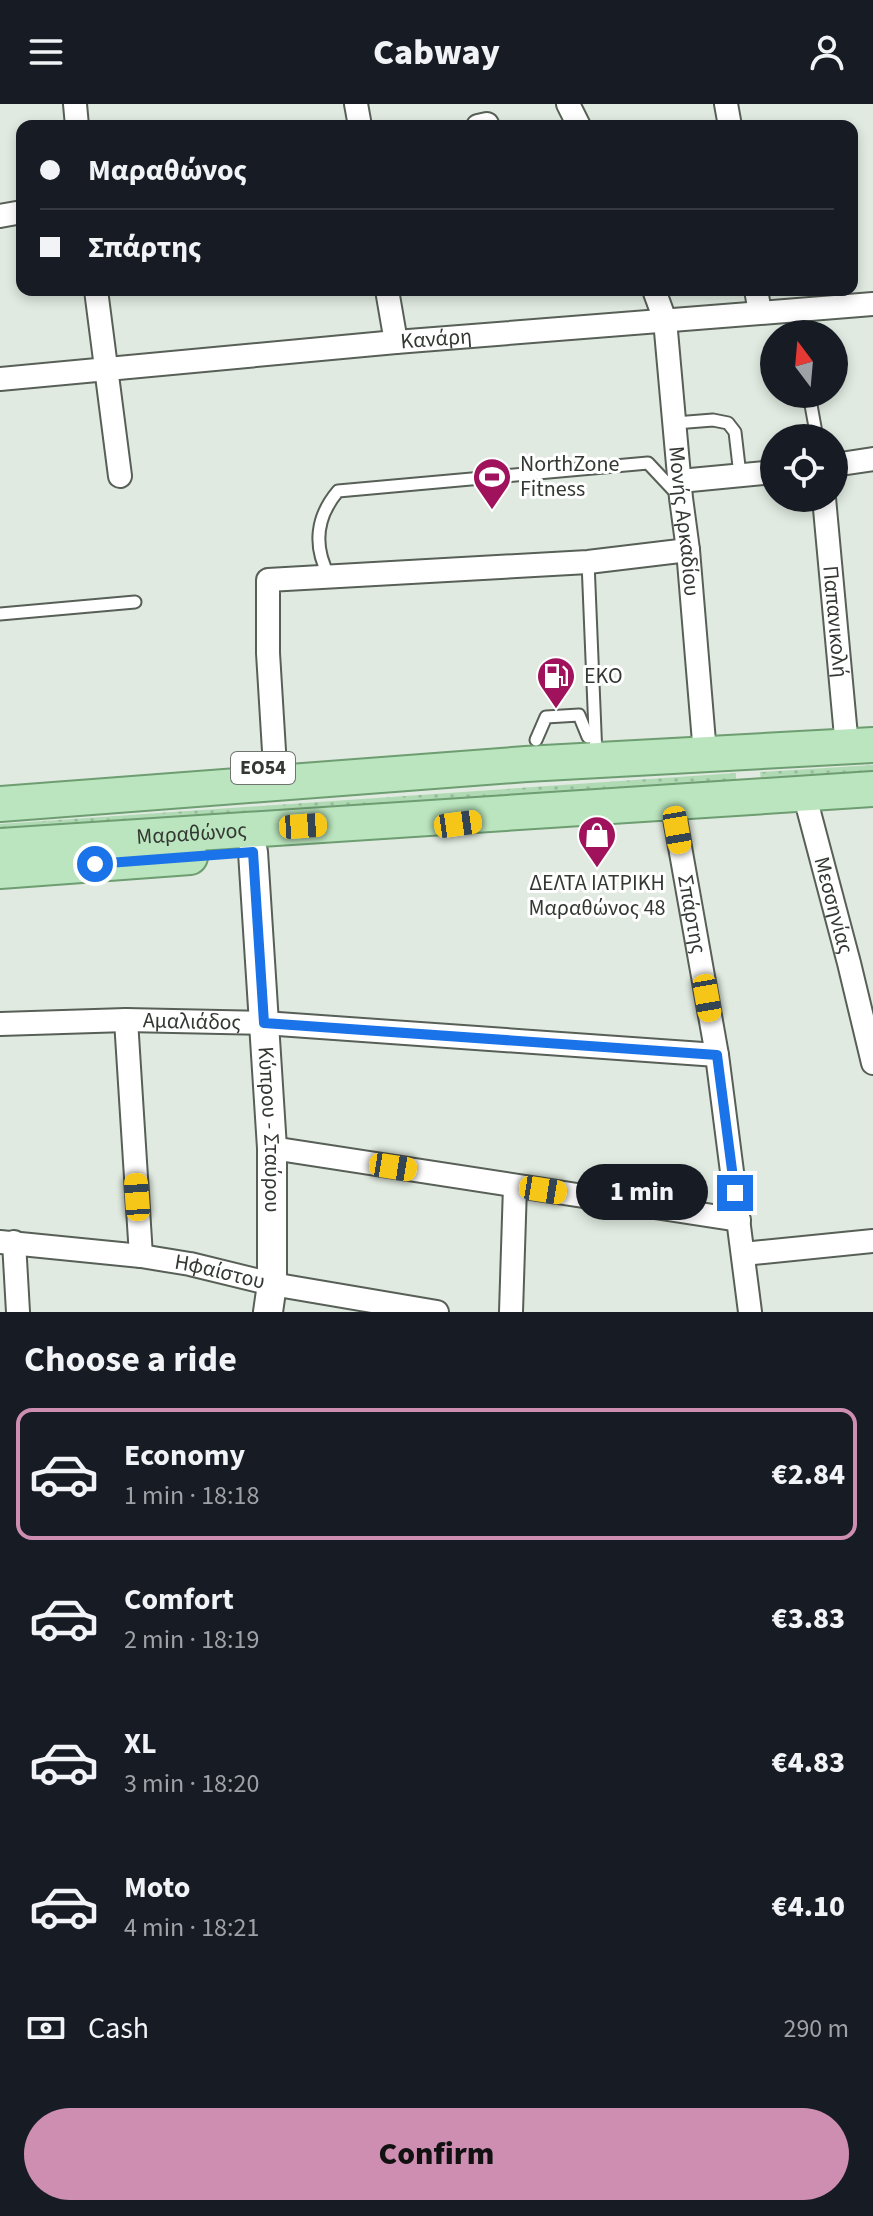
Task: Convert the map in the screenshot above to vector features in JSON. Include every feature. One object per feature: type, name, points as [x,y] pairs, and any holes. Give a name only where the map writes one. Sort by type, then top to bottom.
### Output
[{"type":"main road","name":"Μαραθώνος","points":[[0,781],[592,749],[705,754],[860,746]]},
{"type":"main road","name":"Μαραθώνος","points":[[0,804],[531,752]]},
{"type":"main road","name":"Μαραθώνος","points":[[0,846],[873,789]]},
{"type":"main road","name":"Μαραθώνος","points":[[0,871],[253,852],[575,807]]},
{"type":"street","points":[[97,296],[120,476]]},
{"type":"street","points":[[388,296],[396,342]]},
{"type":"street","name":"Μονής Αρκαδίου","points":[[656,296],[665,320],[705,754]]},
{"type":"street","name":"Κανάρη","points":[[0,379],[665,320],[758,301],[873,304]]},
{"type":"street","points":[[848,463],[873,459]]},
{"type":"street","points":[[681,490],[740,475],[760,473]]},
{"type":"street","name":"Παπανικολή","points":[[826,512],[860,746]]},
{"type":"street","points":[[275,767],[268,653],[268,580],[588,562],[688,550]]},
{"type":"street","name":"Μεσσηνίας","points":[[804,793],[873,1063]]},
{"type":"street","name":"Σπάρτης","points":[[672,802],[717,1055],[750,1312]]},
{"type":"street","name":"Κύπρου - Σταύρου","points":[[253,852],[272,1148],[272,1284],[268,1312]]},
{"type":"street","points":[[126,1020],[141,1256]]},
{"type":"street","name":"Αμαλιάδος","points":[[0,1024],[126,1020],[264,1023],[717,1055]]},
{"type":"street","points":[[272,1148],[739,1220]]},
{"type":"street","points":[[511,1312],[515,1186]]},
{"type":"street","points":[[743,1254],[873,1241]]},
{"type":"street","points":[[7,1242],[18,1312]]},
{"type":"street","name":"Ηφαίστου","points":[[7,1242],[141,1256],[190,1264],[272,1284],[437,1312]]},
{"type":"lane","points":[[675,423],[713,420],[728,423],[735,432],[740,475]]},
{"type":"lane","points":[[329,576],[321,556],[318,535],[323,512],[338,491],[648,463],[681,490]]},
{"type":"lane","points":[[588,562],[592,749]]},
{"type":"lane","points":[[0,614],[135,602]]},
{"type":"lane","points":[[531,752],[546,717],[579,715],[592,749]]},
{"type":"green space","points":[[873,765],[873,772],[761,779],[760,772]]},
{"type":"green space","points":[[736,773],[736,782],[0,832],[0,824]]},
{"type":"place","name":"NorthZone Fitness","points":[[492,511]]},
{"type":"place","name":"EKO","points":[[556,710]]},
{"type":"place","name":"ΔΕΛΤΑ ΙΑΤΡΙΚΗ Μαραθώνος 48","points":[[597,869]]},
{"type":"route","points":[[95,864],[253,852],[264,1023],[717,1055],[735,1193]]}]
